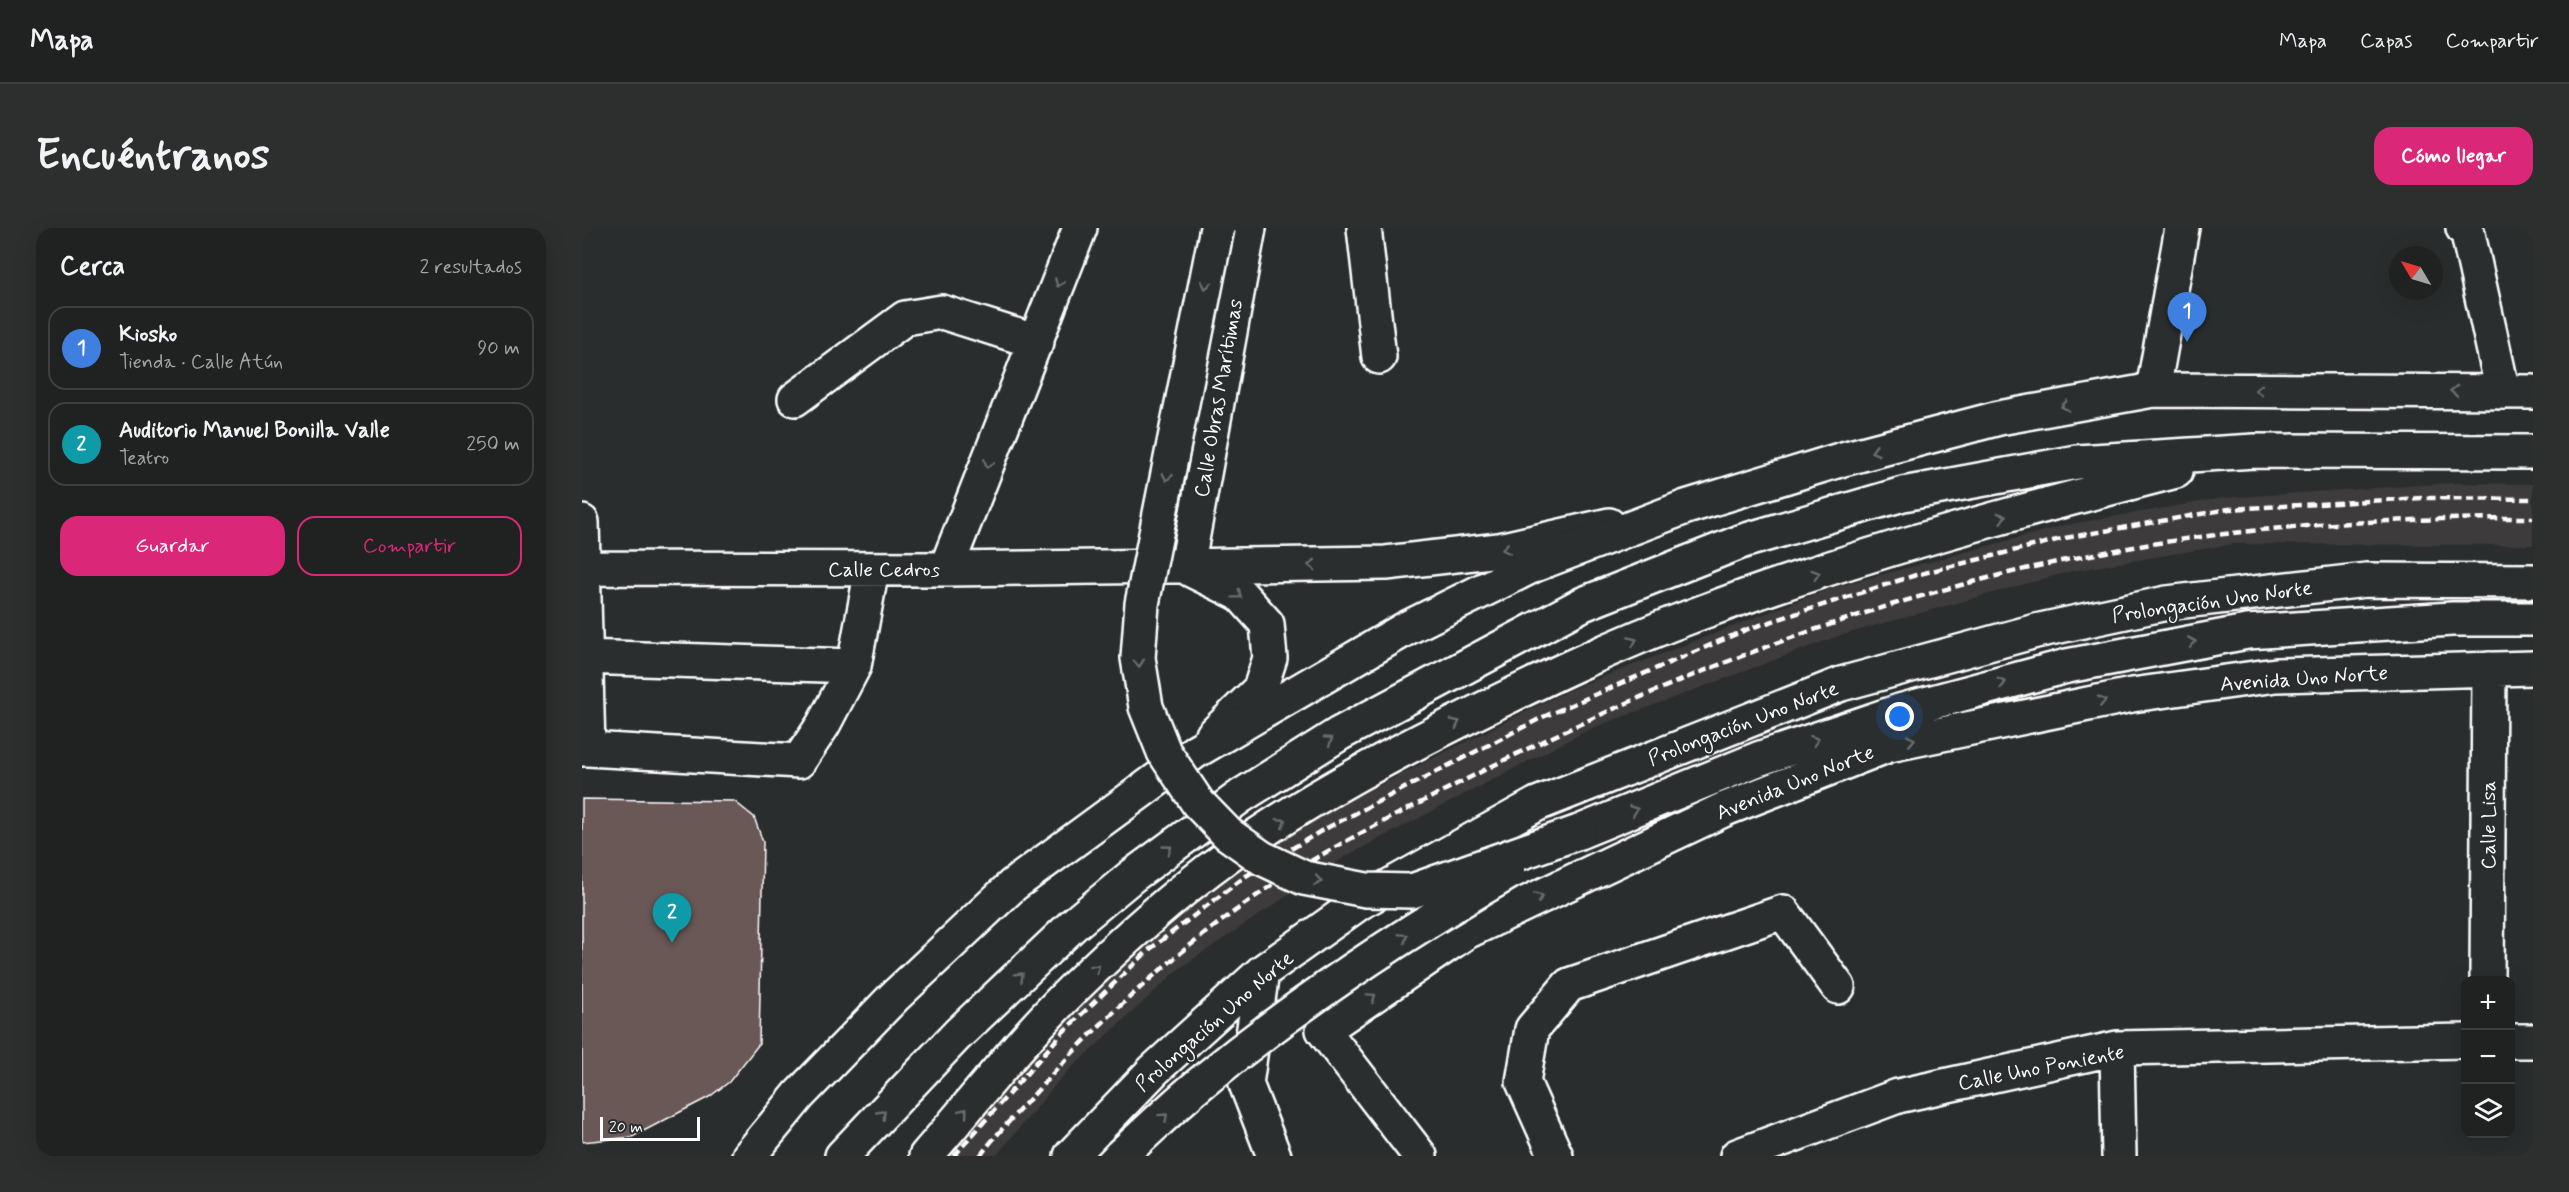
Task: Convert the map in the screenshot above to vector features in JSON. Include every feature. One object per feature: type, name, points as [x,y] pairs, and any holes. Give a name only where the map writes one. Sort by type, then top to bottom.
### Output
[{"type":"street","points":[[946,569],[1080,228]]},
{"type":"street","points":[[1217,228],[1142,604],[1138,658],[1146,706],[1164,752],[1198,803],[1228,834],[1262,858],[1304,878],[1366,890],[1412,891],[1580,832],[1758,759],[1903,710],[2067,666],[2247,632],[2452,620],[2533,619]]},
{"type":"street","name":"Calle Obras Marítimas","points":[[1187,567],[1249,228]]},
{"type":"street","points":[[1364,228],[1379,357]]},
{"type":"street","points":[[2152,390],[2182,228]]},
{"type":"street","points":[[748,1156],[800,1095],[886,1005],[1012,885],[1196,751],[1407,628],[1534,565],[1686,507],[1843,459],[1999,418],[2152,390],[2518,392],[2468,234],[2463,228]]},
{"type":"street","points":[[795,399],[905,318],[942,312],[1037,342]]},
{"type":"street","points":[[926,1156],[1069,992],[1143,924],[1226,857],[1332,790],[1403,749],[1540,681],[1698,613],[1936,536],[2254,451]]},
{"type":"street","points":[[842,1156],[957,1035],[1073,925],[1132,876],[1240,796],[1339,734],[1583,604],[1743,541],[1903,494],[2077,462],[2254,451],[2533,452]]},
{"type":"street","name":"Calle Cedros","points":[[583,568],[946,569],[1386,563],[1499,550],[1686,507]]},
{"type":"street","points":[[582,522],[585,749],[799,761],[823,725],[854,666],[872,568]]},
{"type":"street","points":[[1187,567],[1240,594],[1266,624],[1270,658],[1260,689],[1196,751]]},
{"type":"street","name":"Prolongación Uno Norte","points":[[1071,1156],[1154,1070],[1262,972],[1359,903],[1537,804],[1841,684],[2036,631],[2167,603],[2366,580],[2533,581]]},
{"type":"street","points":[[584,658],[854,666]]},
{"type":"street","name":"Avenida Uno Norte","points":[[1420,1156],[1323,1030],[1466,932],[1725,809],[1888,745],[2132,695],[2276,675],[2533,668]]},
{"type":"street","name":"Calle Lisa","points":[[2487,976],[2489,669]]},
{"type":"street","points":[[1120,1156],[1201,1083],[1300,1007],[1445,910],[1580,832]]},
{"type":"street","points":[[1556,1156],[1523,1082],[1532,1029],[1569,985],[1783,912],[1838,987]]},
{"type":"street","points":[[1262,972],[1246,1084],[1274,1156]]},
{"type":"street","name":"Calle Uno Poniente","points":[[1737,1156],[1898,1096],[2117,1048],[2461,1041]]},
{"type":"street","points":[[2515,1041],[2533,1041]]},
{"type":"street","points":[[2117,1048],[2119,1156]]},
{"type":"shaded area","points":[[2453,483],[2533,484],[2533,545],[2233,544],[2072,571],[1838,636],[1590,729],[1348,855],[1180,968],[1062,1077],[996,1156],[934,1156],[1031,1040],[1212,887],[1308,821],[1569,690],[1829,589],[2065,525],[2223,498]]},
{"type":"building","points":[[582,799],[734,801],[754,817],[763,842],[759,1044],[729,1082],[709,1097],[632,1137],[582,1142]]},
{"type":"railway","points":[[954,1156],[1064,1031],[1150,949],[1246,876],[1321,831],[1543,717],[1748,629],[1916,575],[2065,538],[2229,509],[2423,498],[2533,499]]},
{"type":"railway","points":[[980,1156],[1063,1063],[1117,1009],[1174,959],[1265,890],[1335,847],[1528,748],[1677,682],[1753,652],[1908,600],[1986,578],[2066,560],[2240,532],[2416,520],[2533,518]]},
{"type":"place","name":"Kiosko","points":[[2187,342]]},
{"type":"place","name":"Auditorio Manuel Bonilla Valle","points":[[672,943]]}]
